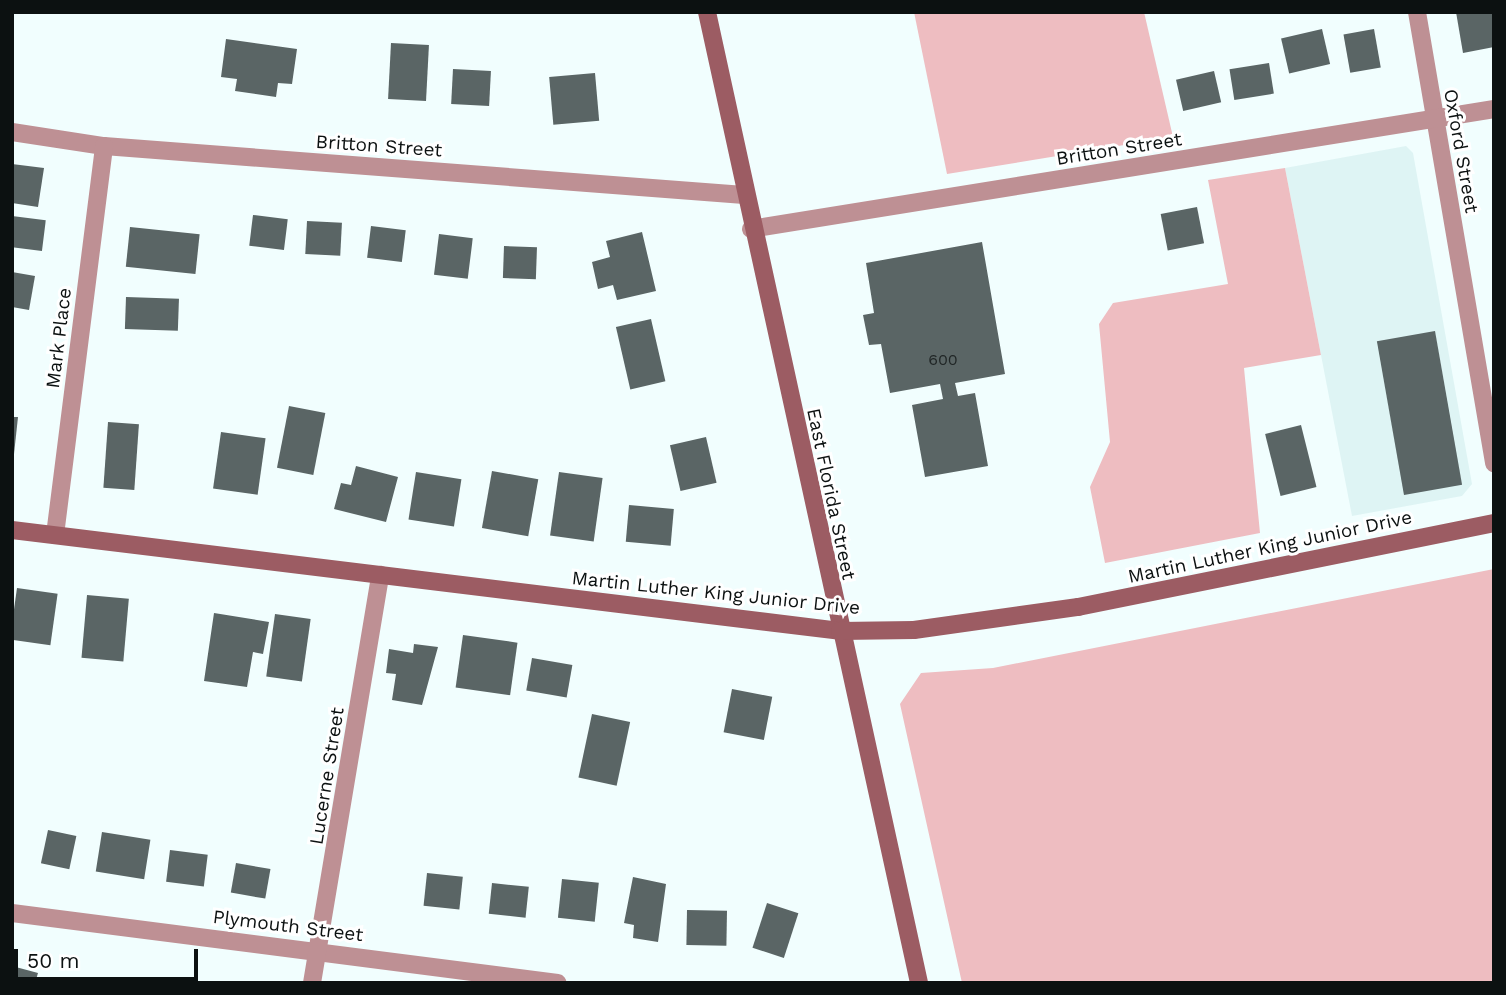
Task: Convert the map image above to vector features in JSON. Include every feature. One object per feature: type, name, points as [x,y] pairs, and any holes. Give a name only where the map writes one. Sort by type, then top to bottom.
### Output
[{"type":"main road","name":"East Florida Street","points":[[707,12],[751,229],[840,631],[900,872],[919,983]]},
{"type":"main road","name":"Martin Luther King Junior Drive","points":[[12,530],[840,631],[914,630],[1078,607],[1494,523]]},
{"type":"street","name":"Oxford Street","points":[[1417,12],[1494,463]]},
{"type":"street","name":"Britton Street","points":[[751,229],[1494,108]]},
{"type":"street","name":"Britton Street","points":[[12,132],[103,146],[744,195]]},
{"type":"street","name":"Mark Place","points":[[55,535],[103,146]]},
{"type":"street","name":"Lucerne Street","points":[[312,983],[380,575]]},
{"type":"street","name":"Plymouth Street","points":[[12,913],[558,983]]},
{"type":"shaded area","points":[[914,12],[1144,12],[1173,137],[947,174]]},
{"type":"shaded area","points":[[1406,146],[1413,153],[1472,484],[1462,496],[1352,516],[1285,168]]},
{"type":"shaded area","points":[[1285,168],[1321,355],[1244,368],[1260,533],[1105,563],[1090,487],[1110,442],[1099,324],[1113,303],[1228,284],[1208,180]]},
{"type":"shaded area","points":[[1494,569],[1494,983],[962,983],[900,704],[921,673],[993,668]]},
{"type":"building","points":[[1456,12],[1492,12],[1494,47],[1463,53]]},
{"type":"building","points":[[1322,29],[1330,64],[1289,74],[1281,38]]},
{"type":"building","points":[[1374,29],[1381,67],[1350,73],[1343,34]]},
{"type":"building","points":[[226,39],[297,49],[292,84],[278,83],[276,97],[235,91],[237,79],[221,77]]},
{"type":"building","points":[[391,43],[429,45],[426,101],[388,99]]},
{"type":"building","points":[[1269,63],[1274,94],[1234,100],[1229,69]]},
{"type":"building","points":[[453,69],[491,71],[489,106],[451,104]]},
{"type":"building","points":[[1214,71],[1221,102],[1183,111],[1176,80]]},
{"type":"building","points":[[595,73],[599,121],[553,125],[549,77]]},
{"type":"building","points":[[12,164],[44,168],[38,207],[12,203]]},
{"type":"building","points":[[1197,207],[1204,243],[1168,250],[1161,214]]},
{"type":"building","points":[[253,215],[288,219],[284,250],[249,246]]},
{"type":"building","points":[[12,216],[46,220],[42,251],[12,247]]},
{"type":"building","points":[[307,221],[342,223],[340,256],[305,254]]},
{"type":"building","points":[[371,226],[406,230],[402,262],[367,258]]},
{"type":"building","points":[[130,227],[200,234],[195,274],[126,267]]},
{"type":"building","points":[[642,232],[656,291],[617,300],[613,285],[598,289],[592,262],[610,257],[606,241]]},
{"type":"building","points":[[439,234],[473,238],[468,279],[434,275]]},
{"type":"building","points":[[982,242],[1005,374],[955,383],[958,396],[975,393],[988,466],[925,477],[912,405],[943,399],[940,384],[890,393],[881,344],[869,345],[863,315],[874,313],[866,263]]},
{"type":"building","points":[[504,246],[537,247],[536,279],[503,278]]},
{"type":"building","points":[[12,272],[35,276],[29,310],[12,307]]},
{"type":"building","points":[[126,297],[179,299],[178,331],[125,329]]},
{"type":"building","points":[[651,319],[665,381],[630,389],[616,327]]},
{"type":"building","points":[[1435,331],[1462,485],[1404,495],[1377,341]]},
{"type":"building","points":[[289,406],[325,413],[313,475],[277,468]]},
{"type":"building","points":[[12,417],[18,417],[14,454],[12,454]]},
{"type":"building","points":[[108,422],[139,424],[134,490],[103,488]]},
{"type":"building","points":[[1301,425],[1316,487],[1281,496],[1265,434]]},
{"type":"building","points":[[221,432],[266,438],[258,495],[213,488]]},
{"type":"building","points":[[706,437],[717,483],[681,491],[670,445]]},
{"type":"building","points":[[356,466],[398,477],[386,522],[334,509],[341,483],[351,485]]},
{"type":"building","points":[[492,471],[538,479],[528,536],[482,528]]},
{"type":"building","points":[[416,472],[461,479],[454,527],[408,519]]},
{"type":"building","points":[[559,472],[603,478],[594,542],[550,535]]},
{"type":"building","points":[[629,505],[674,509],[671,546],[626,542]]},
{"type":"building","points":[[17,588],[58,594],[50,645],[12,640]]},
{"type":"building","points":[[87,595],[129,599],[123,661],[82,658]]},
{"type":"building","points":[[214,613],[269,622],[263,654],[253,652],[247,687],[204,681]]},
{"type":"building","points":[[275,614],[311,619],[302,681],[266,676]]},
{"type":"building","points":[[463,635],[517,643],[510,695],[456,687]]},
{"type":"building","points":[[414,644],[438,647],[422,705],[392,700],[396,674],[386,673],[389,649],[413,653]]},
{"type":"building","points":[[532,658],[572,665],[567,698],[526,690]]},
{"type":"building","points":[[732,689],[772,697],[764,740],[724,732]]},
{"type":"building","points":[[592,714],[630,722],[617,786],[578,778]]},
{"type":"building","points":[[48,830],[76,836],[69,869],[41,863]]},
{"type":"building","points":[[102,832],[150,840],[144,879],[96,872]]},
{"type":"building","points":[[170,850],[208,855],[204,886],[166,882]]},
{"type":"building","points":[[236,863],[270,869],[265,899],[231,893]]},
{"type":"building","points":[[427,873],[463,877],[459,910],[424,906]]},
{"type":"building","points":[[633,877],[666,884],[658,942],[633,938],[634,925],[624,923]]},
{"type":"building","points":[[562,879],[599,883],[595,922],[558,918]]},
{"type":"building","points":[[492,883],[529,887],[526,918],[489,914]]},
{"type":"building","points":[[767,903],[798,913],[784,958],[752,948]]},
{"type":"building","points":[[687,910],[727,911],[726,946],[686,945]]},
{"type":"building","points":[[12,966],[38,973],[35,983],[12,983]]}]
